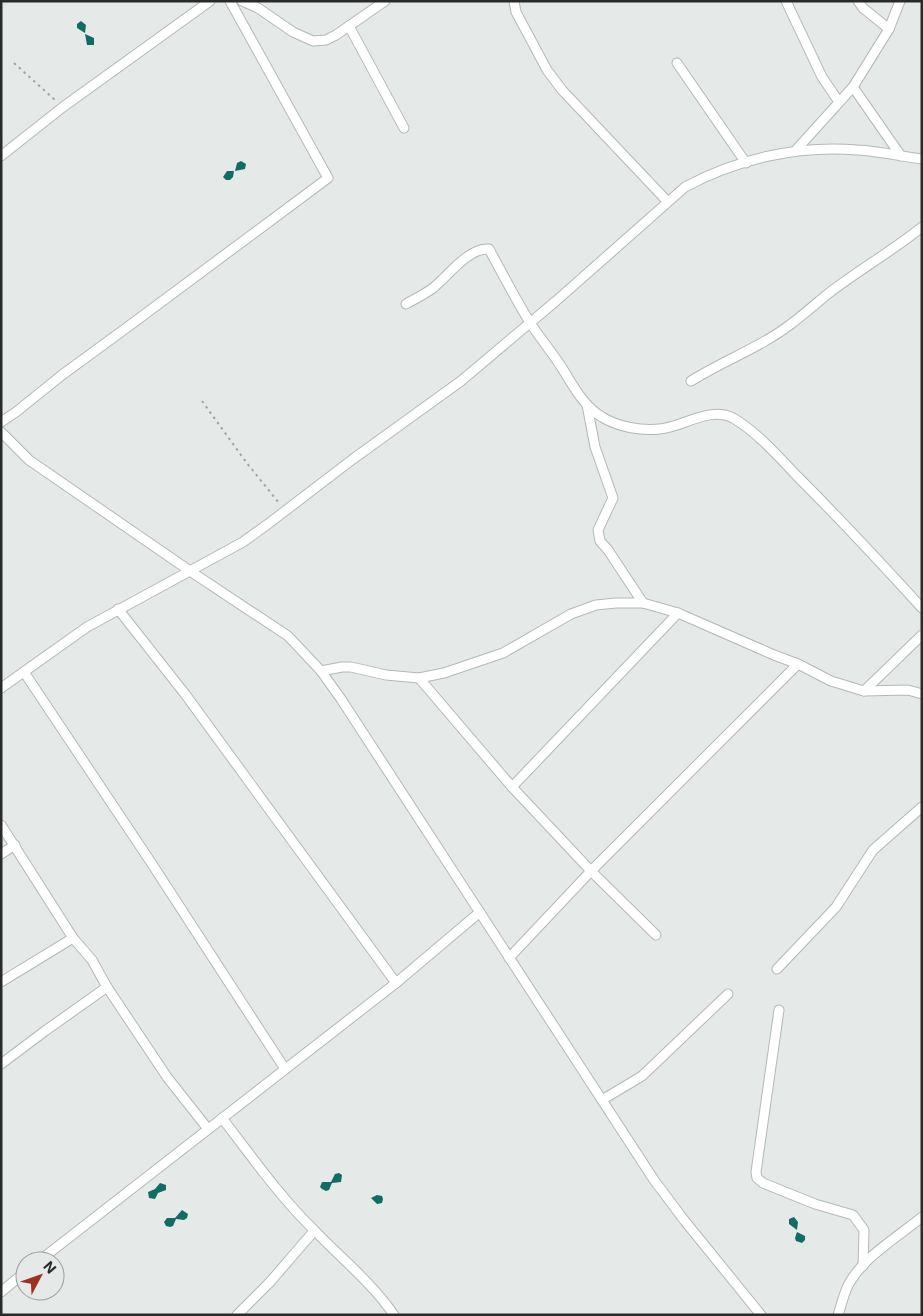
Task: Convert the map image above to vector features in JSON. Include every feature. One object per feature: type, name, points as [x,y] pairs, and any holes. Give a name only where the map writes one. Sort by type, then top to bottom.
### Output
[{"type":"street","points":[[1,156],[63,107],[210,1]]},
{"type":"street","points":[[1,422],[103,343],[133,323],[328,178],[230,1]]},
{"type":"street","points":[[242,1],[258,8],[294,32],[313,41],[326,40],[385,1]]},
{"type":"street","points":[[514,1],[516,12],[542,62],[562,90],[667,201]]},
{"type":"street","points":[[786,1],[822,77],[840,102]]},
{"type":"street","points":[[858,1],[863,8],[888,29]]},
{"type":"street","points":[[796,150],[853,87],[888,29],[900,1]]},
{"type":"street","points":[[349,26],[404,128]]},
{"type":"street","points":[[677,63],[746,163]]},
{"type":"street","points":[[853,87],[901,156]]},
{"type":"street","points":[[1,688],[87,626],[242,542],[461,381],[685,187],[702,178],[746,163],[796,150],[857,150],[922,159]]},
{"type":"street","points":[[691,381],[721,363],[766,341],[922,227]]},
{"type":"street","points":[[406,304],[432,289],[471,254],[483,248],[489,249],[530,323],[577,393],[602,417],[637,429],[661,429],[703,416],[717,414],[733,418],[782,460],[828,506],[922,608]]},
{"type":"street","points":[[588,405],[595,447],[613,498],[598,530],[600,541],[643,603]]},
{"type":"street","points":[[1,432],[29,460],[288,636],[321,671],[347,708],[654,1180],[761,1315]]},
{"type":"street","points":[[321,671],[351,667],[386,675],[419,678],[444,673],[504,653],[571,614],[596,605],[616,602],[643,603],[678,613],[798,664],[831,681],[864,691],[908,690],[922,694]]},
{"type":"street","points":[[118,610],[186,694],[396,983]]},
{"type":"street","points":[[512,788],[678,613]]},
{"type":"street","points":[[864,691],[922,635]]},
{"type":"street","points":[[509,958],[591,871],[798,664]]},
{"type":"street","points":[[24,672],[152,864],[284,1070]]},
{"type":"street","points":[[419,678],[512,788],[591,871],[656,935]]},
{"type":"street","points":[[777,969],[836,907],[872,850],[922,808]]},
{"type":"street","points":[[1,825],[73,938],[92,960],[107,987],[167,1077],[208,1129]]},
{"type":"street","points":[[1,854],[15,845]]},
{"type":"street","points":[[52,1251],[396,983],[480,912]]},
{"type":"street","points":[[1,982],[73,938]]},
{"type":"street","points":[[1,1064],[107,987]]},
{"type":"street","points":[[602,1100],[642,1076],[728,994]]},
{"type":"street","points":[[779,1010],[756,1172],[757,1178],[763,1183],[815,1204],[853,1215],[864,1230],[863,1266]]},
{"type":"street","points":[[222,1118],[274,1187],[314,1231],[376,1290],[394,1315]]},
{"type":"street","points":[[838,1315],[849,1282],[863,1266],[922,1217]]},
{"type":"street","points":[[237,1315],[270,1282],[314,1231]]},
{"type":"street","points":[[1,1292],[15,1280]]},
{"type":"path","points":[[14,63],[63,107]]},
{"type":"path","points":[[202,401],[246,462],[285,510]]},
{"type":"building","points":[[81,21],[86,25],[85,33],[77,28],[77,24]]},
{"type":"building","points":[[85,34],[94,38],[94,45],[87,45]]},
{"type":"building","points":[[241,161],[246,164],[245,169],[235,171],[237,163]]},
{"type":"building","points":[[227,171],[234,171],[233,177],[230,180],[226,180],[223,177]]},
{"type":"building","points":[[339,1173],[342,1175],[341,1182],[332,1183],[329,1190],[326,1191],[320,1187],[322,1182],[331,1182],[335,1174]]},
{"type":"building","points":[[160,1183],[166,1185],[166,1190],[158,1193],[155,1199],[149,1198],[148,1192],[155,1189]]},
{"type":"building","points":[[377,1195],[382,1196],[382,1203],[377,1204],[371,1198]]},
{"type":"building","points":[[182,1210],[188,1214],[187,1218],[184,1220],[176,1219],[173,1226],[166,1226],[164,1222],[167,1218],[175,1218]]},
{"type":"building","points":[[794,1217],[798,1222],[797,1230],[789,1224],[789,1219]]},
{"type":"building","points":[[797,1232],[805,1236],[805,1240],[802,1243],[796,1241]]}]
